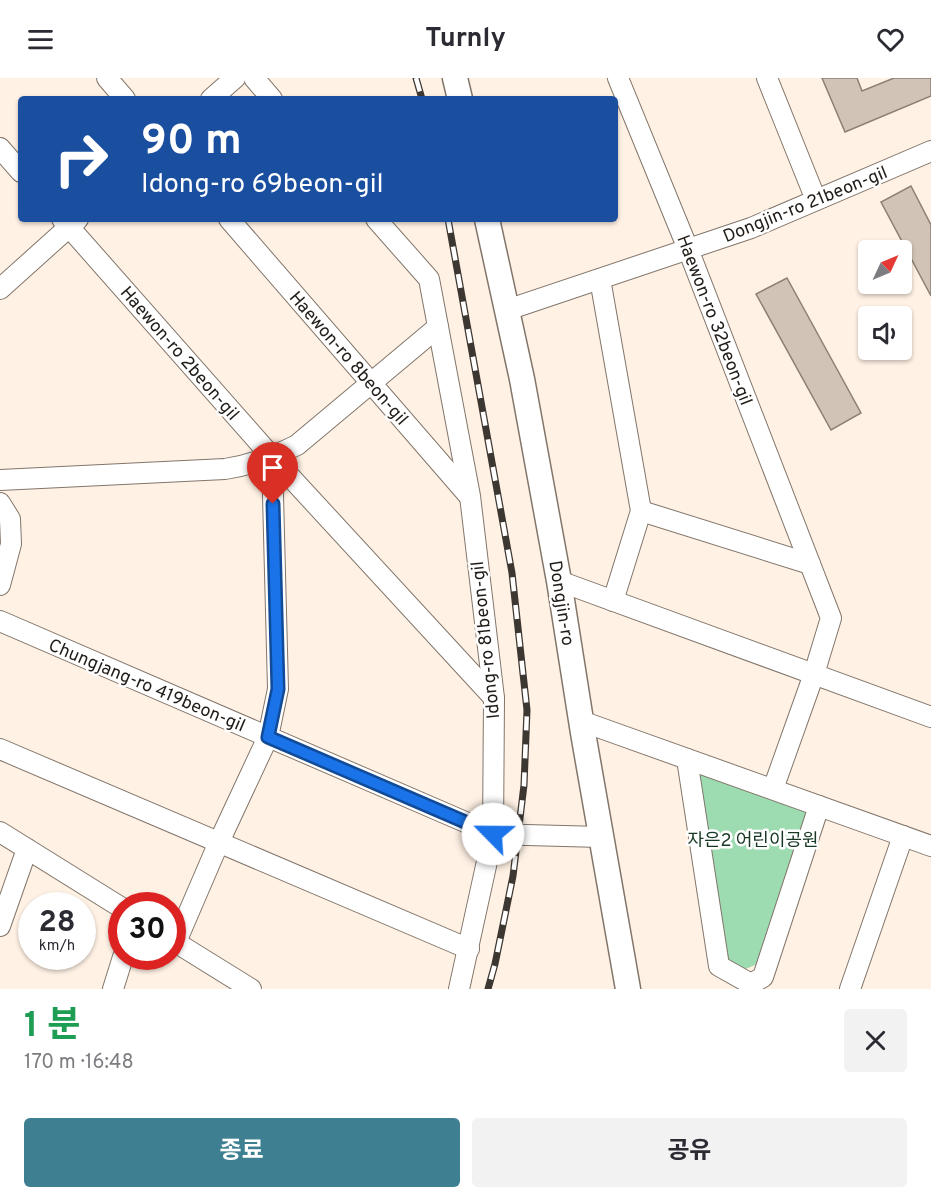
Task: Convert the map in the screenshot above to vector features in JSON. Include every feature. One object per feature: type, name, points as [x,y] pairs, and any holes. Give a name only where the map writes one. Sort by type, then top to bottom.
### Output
[{"type":"main road","points":[[455,78],[459,96]]},
{"type":"main road","name":"Dongjin-ro","points":[[488,222],[522,379],[559,581],[628,989]]},
{"type":"street","points":[[107,78],[122,96]]},
{"type":"street","points":[[215,96],[235,78]]},
{"type":"street","points":[[254,78],[269,96]]},
{"type":"street","name":"Haewon-ro 32beon-gil","points":[[618,78],[688,249],[831,618],[814,674],[773,789]]},
{"type":"street","points":[[767,78],[816,200]]},
{"type":"street","points":[[0,148],[18,169]]},
{"type":"street","name":"Dongjin-ro 21beon-gil","points":[[507,310],[751,228],[931,151]]},
{"type":"street","points":[[0,289],[70,222]]},
{"type":"street","name":"Haewon-ro 2beon-gil","points":[[70,222],[272,458],[494,698]]},
{"type":"street","name":"Haewon-ro 8beon-gil","points":[[232,222],[470,496]]},
{"type":"street","name":"Idong-ro 81beon-gil","points":[[379,222],[429,279],[470,496],[494,698],[493,834],[459,989]]},
{"type":"street","points":[[600,279],[641,511],[613,601]]},
{"type":"street","points":[[0,480],[225,469],[272,458],[297,446],[438,327]]},
{"type":"street","points":[[186,915],[268,737],[278,689],[272,458]]},
{"type":"street","points":[[0,503],[10,519],[11,544],[0,585]]},
{"type":"street","points":[[641,511],[810,564]]},
{"type":"street","points":[[559,581],[931,717]]},
{"type":"street","name":"Chungjang-ro 419beon-gil","points":[[0,621],[493,834],[601,837]]},
{"type":"street","points":[[581,721],[931,846]]},
{"type":"street","points":[[0,749],[469,949]]},
{"type":"street","points":[[687,759],[719,966],[751,987],[763,977],[819,806]]},
{"type":"street","points":[[0,831],[108,899]]},
{"type":"street","points":[[850,989],[903,836]]},
{"type":"street","points":[[0,927],[27,849]]},
{"type":"street","points":[[186,950],[230,983],[251,989]]},
{"type":"street","points":[[113,989],[119,970]]},
{"type":"green space","name":"자은2 어린이공원","points":[[697,773],[810,813],[760,963],[743,970],[727,965]]},
{"type":"building","points":[[822,78],[857,78],[862,91],[894,78],[931,78],[931,96],[845,132]]},
{"type":"building","points":[[911,186],[931,225],[931,296],[912,260],[912,240],[901,240],[881,202]]},
{"type":"building","points":[[787,278],[861,413],[831,430],[756,294]]},
{"type":"railway","points":[[416,78],[421,96]]},
{"type":"railway","points":[[449,222],[512,573],[527,710],[524,785],[513,876],[488,989]]},
{"type":"route","points":[[273,504],[278,689],[268,737],[493,834]]}]
